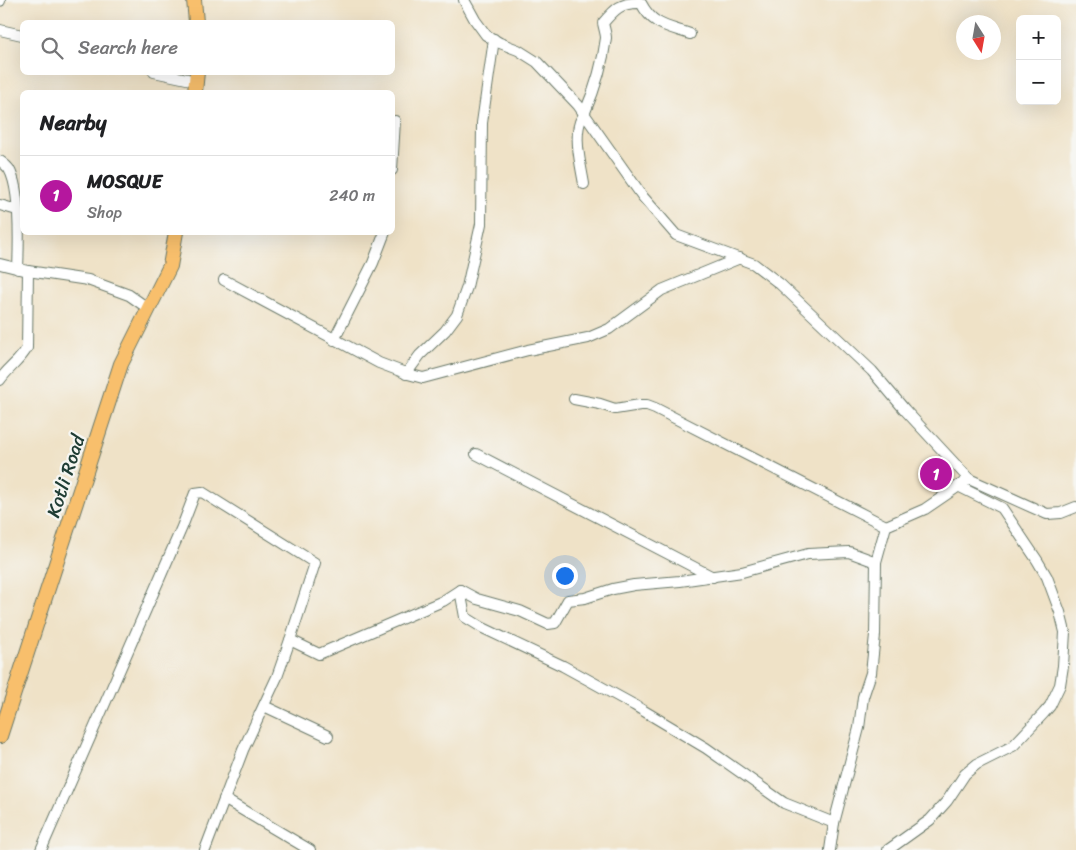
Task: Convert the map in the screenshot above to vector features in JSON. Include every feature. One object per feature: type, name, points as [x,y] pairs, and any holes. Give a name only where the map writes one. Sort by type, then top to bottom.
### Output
[{"type":"main road","points":[[194,0],[196,20]]},
{"type":"main road","name":"Kotli Road","points":[[0,736],[121,364],[170,266],[175,235]]},
{"type":"street","points":[[464,0],[486,35],[518,50],[537,62],[585,114],[643,197],[676,235],[754,264],[780,284],[872,371],[904,410],[969,479],[1047,514],[1061,513],[1076,508]]},
{"type":"street","points":[[584,184],[578,135],[580,122],[585,114],[604,58],[602,53],[606,37],[603,23],[616,9],[628,3],[641,1],[647,14],[654,22],[690,34]]},
{"type":"street","points":[[0,30],[20,35]]},
{"type":"street","points":[[406,374],[420,355],[445,331],[457,316],[467,287],[481,224],[482,123],[494,39]]},
{"type":"street","points":[[167,75],[196,82]]},
{"type":"street","points":[[0,161],[10,170],[18,210],[27,348],[22,358],[7,370],[0,380]]},
{"type":"street","points":[[0,205],[18,210]]},
{"type":"street","points":[[334,340],[372,264],[384,235]]},
{"type":"street","points":[[224,280],[379,364],[406,374],[424,378],[528,350],[588,338],[609,329],[662,290],[740,258]]},
{"type":"street","points":[[0,264],[23,270],[88,280],[129,294],[149,309]]},
{"type":"street","points":[[574,399],[615,409],[648,405],[886,526]]},
{"type":"street","points":[[476,454],[713,577]]},
{"type":"street","points":[[886,526],[925,509],[969,479]]},
{"type":"street","points":[[888,850],[930,820],[947,801],[965,774],[977,764],[1013,746],[1044,714],[1060,685],[1064,666],[1065,632],[1060,612],[1047,577],[1037,560],[1002,508],[958,486]]},
{"type":"street","points":[[41,850],[182,527],[195,493],[202,492],[315,563],[278,677],[243,750],[204,850]]},
{"type":"street","points":[[830,850],[834,823],[859,728],[863,697],[871,673],[875,635],[876,562],[886,526]]},
{"type":"street","points":[[460,590],[477,599],[520,611],[548,624],[555,623],[568,600],[585,598],[613,589],[634,585],[742,572],[808,554],[850,552],[876,562]]},
{"type":"street","points":[[460,590],[465,617],[483,628],[563,666],[634,705],[706,748],[784,803],[834,823]]},
{"type":"street","points":[[290,640],[320,654],[443,601],[460,590]]},
{"type":"street","points":[[264,706],[328,736]]},
{"type":"street","points":[[224,799],[310,850]]},
{"type":"place","name":"MOSQUE","points":[[936,474]]}]
